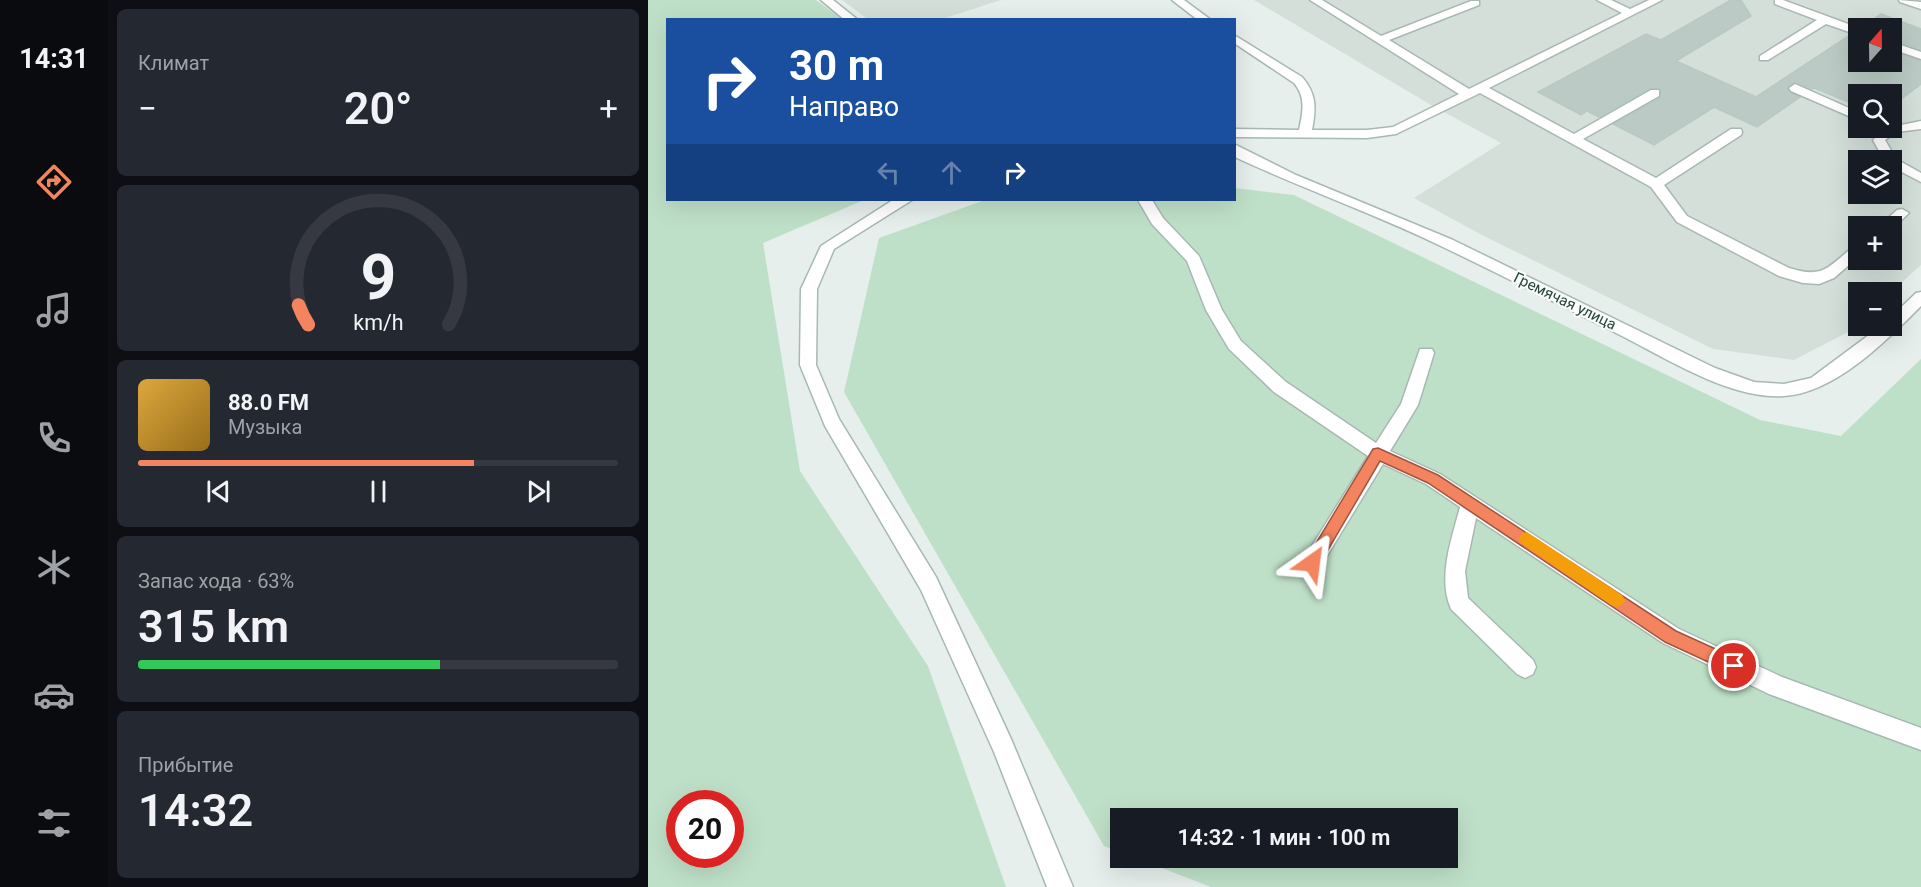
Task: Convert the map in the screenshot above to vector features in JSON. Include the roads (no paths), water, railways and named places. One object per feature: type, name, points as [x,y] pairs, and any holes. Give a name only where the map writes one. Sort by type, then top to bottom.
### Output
[{"type":"street","points":[[825,0],[850,18]]},
{"type":"street","points":[[1177,0],[1203,18]]},
{"type":"street","points":[[1315,0],[1380,40],[1474,91],[1574,139],[1656,184],[1682,219],[1785,272],[1803,278],[1819,279],[1848,258]]},
{"type":"street","points":[[1602,0],[1630,13]]},
{"type":"street","points":[[1236,133],[1384,133],[1396,130],[1657,0]]},
{"type":"street","points":[[1904,0],[1921,6]]},
{"type":"street","points":[[1380,40],[1476,1]]},
{"type":"street","points":[[1779,2],[1848,28]]},
{"type":"street","points":[[1764,58],[1826,20]]},
{"type":"street","points":[[1236,39],[1298,80],[1307,89],[1311,101],[1305,133]]},
{"type":"street","points":[[1902,49],[1921,56]]},
{"type":"street","points":[[1794,88],[1848,112]]},
{"type":"street","points":[[1574,139],[1655,93]]},
{"type":"street","points":[[1902,127],[1921,125]]},
{"type":"street","points":[[1656,184],[1736,132]]},
{"type":"street","name":"Гремячая улица","points":[[1236,150],[1242,155],[1291,178],[1448,243],[1709,372],[1752,388],[1784,390],[1816,383],[1879,336]]},
{"type":"street","points":[[1902,167],[1921,178]]},
{"type":"street","points":[[903,201],[828,246],[809,289],[808,365],[831,421],[929,584],[1003,747],[1060,887]]},
{"type":"street","points":[[1145,201],[1157,221],[1194,259],[1214,310],[1235,345],[1280,387],[1378,453],[1433,479],[1671,636],[1776,686],[1921,739]]},
{"type":"street","points":[[1898,216],[1902,213]]},
{"type":"street","name":"Гремячая улица","points":[[1902,315],[1921,297]]},
{"type":"street","points":[[1312,563],[1409,405],[1426,353]]},
{"type":"street","points":[[1470,503],[1455,571],[1458,602],[1525,666]]}]
